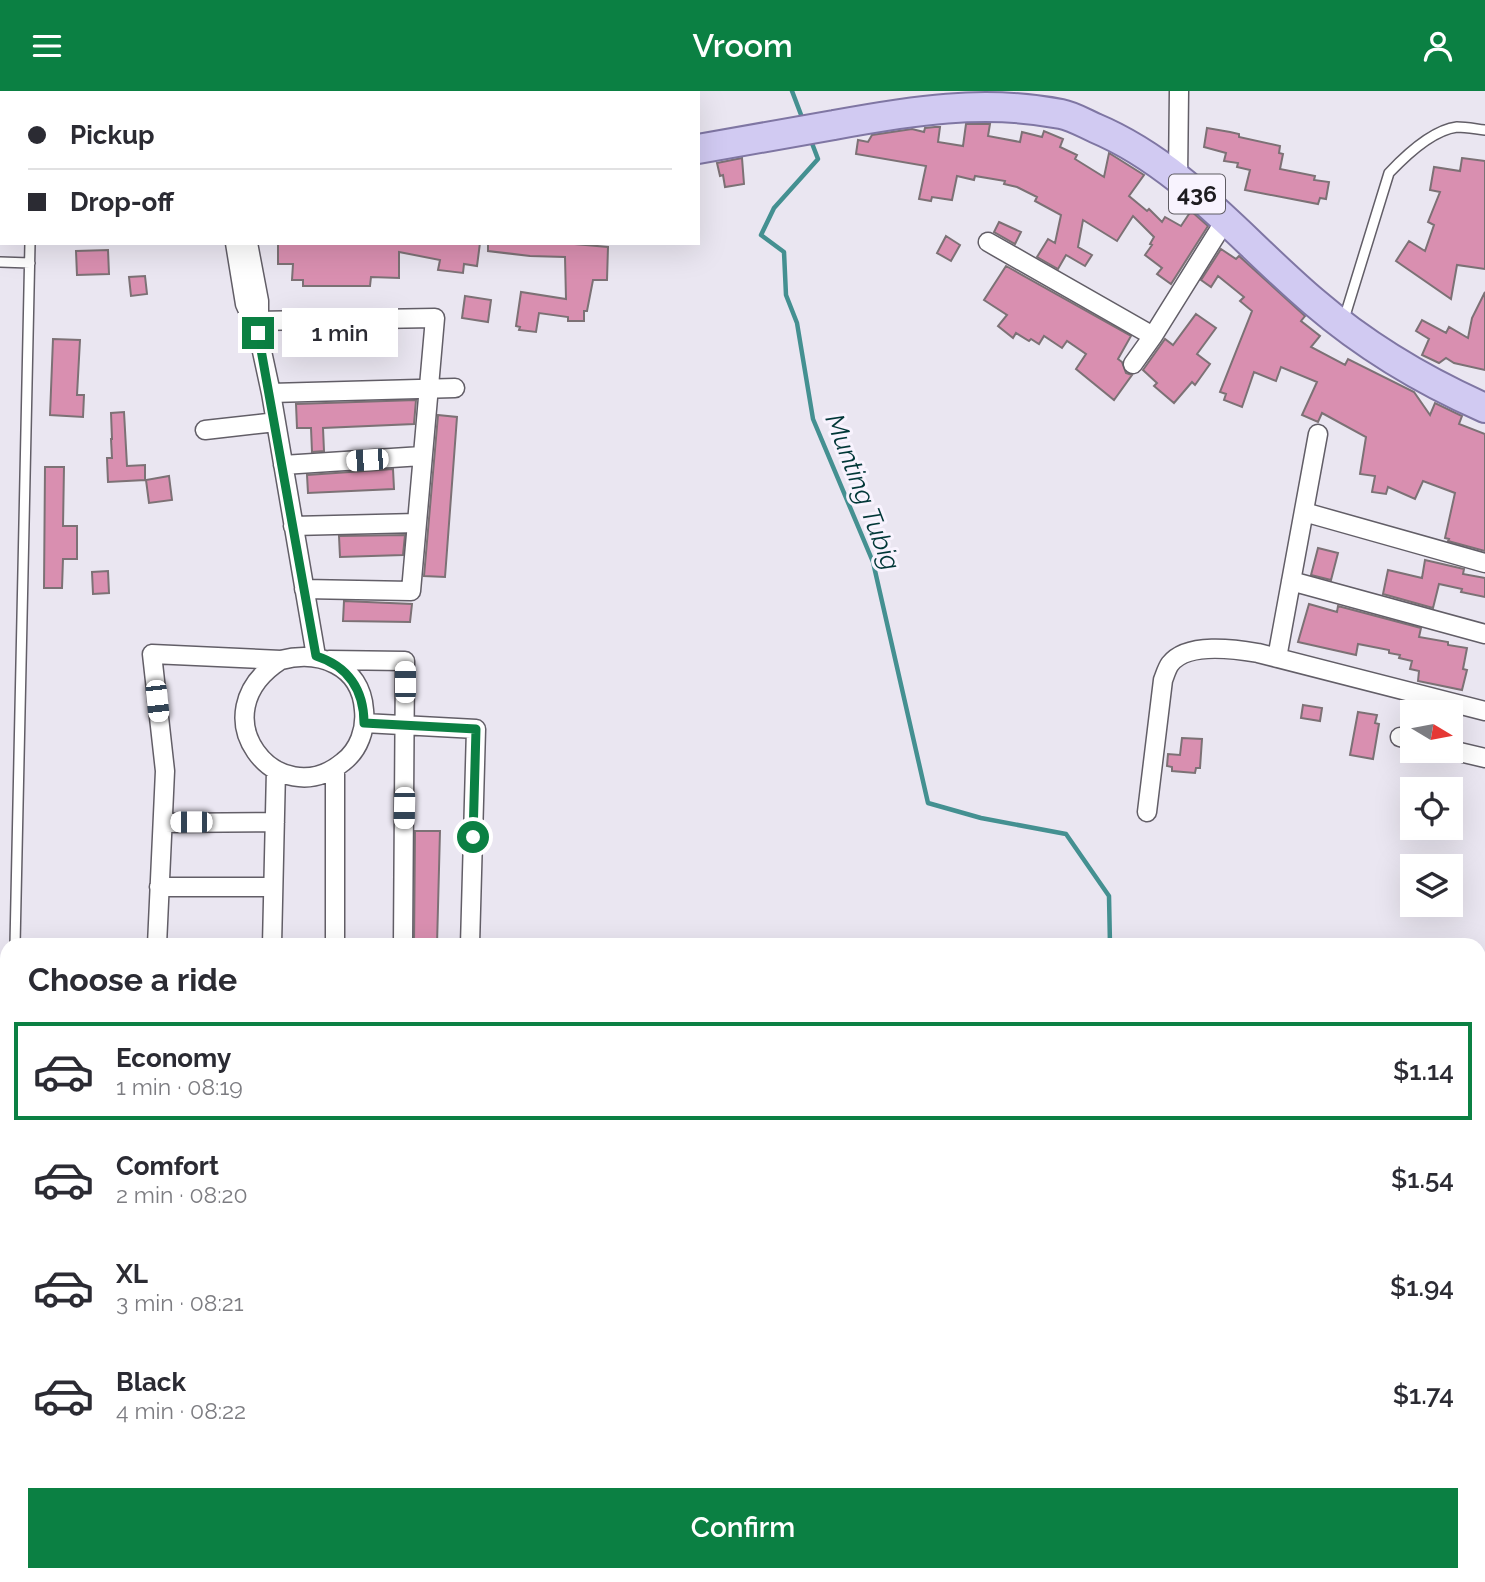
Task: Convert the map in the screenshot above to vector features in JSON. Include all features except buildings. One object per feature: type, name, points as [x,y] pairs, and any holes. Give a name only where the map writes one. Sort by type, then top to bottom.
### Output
[{"type":"main road","name":"436","points":[[700,149],[947,107],[982,106],[1063,114],[1116,137],[1146,154],[1226,219],[1314,302],[1342,324],[1403,365],[1485,408]]},
{"type":"street","points":[[1178,179],[1179,91]]},
{"type":"street","points":[[1133,364],[1226,219]]},
{"type":"street","points":[[988,242],[1153,336]]},
{"type":"street","points":[[235,245],[245,304],[257,325]]},
{"type":"street","points":[[248,245],[259,301],[257,325],[304,589],[322,658],[341,668],[356,686],[364,707],[364,723],[355,749],[335,768],[321,775],[306,777],[276,770],[260,758],[250,742],[244,723],[245,704],[252,685],[265,670],[281,660]]},
{"type":"street","points":[[257,325],[435,318],[411,591],[304,589]]},
{"type":"street","points":[[271,393],[455,388]]},
{"type":"street","points":[[205,430],[276,422]]},
{"type":"street","points":[[1277,658],[1318,434]]},
{"type":"street","points":[[283,465],[422,456]]},
{"type":"street","points":[[1304,512],[1485,563]]},
{"type":"street","points":[[293,526],[417,523]]},
{"type":"street","points":[[1291,581],[1485,634]]},
{"type":"street","points":[[1147,812],[1163,680],[1170,663],[1184,654],[1221,647],[1277,658],[1485,711]]},
{"type":"street","points":[[157,938],[165,771],[152,654],[281,660],[298,656],[405,660],[402,938]]},
{"type":"street","points":[[364,723],[476,729],[470,938]]},
{"type":"street","points":[[1463,753],[1485,758]]},
{"type":"street","points":[[335,768],[335,938]]},
{"type":"street","points":[[272,938],[276,770]]},
{"type":"street","points":[[163,823],[275,822]]},
{"type":"street","points":[[159,887],[273,887]]},
{"type":"lane","points":[[1342,324],[1389,173],[1402,159],[1441,131],[1459,127],[1485,130]]},
{"type":"lane","points":[[15,938],[30,245]]},
{"type":"lane","points":[[0,262],[30,263]]},
{"type":"waterway","name":"Munting Tubig","points":[[792,91],[803,120]]},
{"type":"waterway","name":"Munting Tubig","points":[[810,138],[818,159],[774,208],[761,235],[784,252],[786,295],[797,323],[813,419],[873,562],[928,803],[981,818],[1066,834],[1109,896],[1110,938]]},
{"type":"route","points":[[258,333],[271,393],[316,656],[341,668],[352,679],[360,692],[364,723],[476,729],[473,837]]}]
